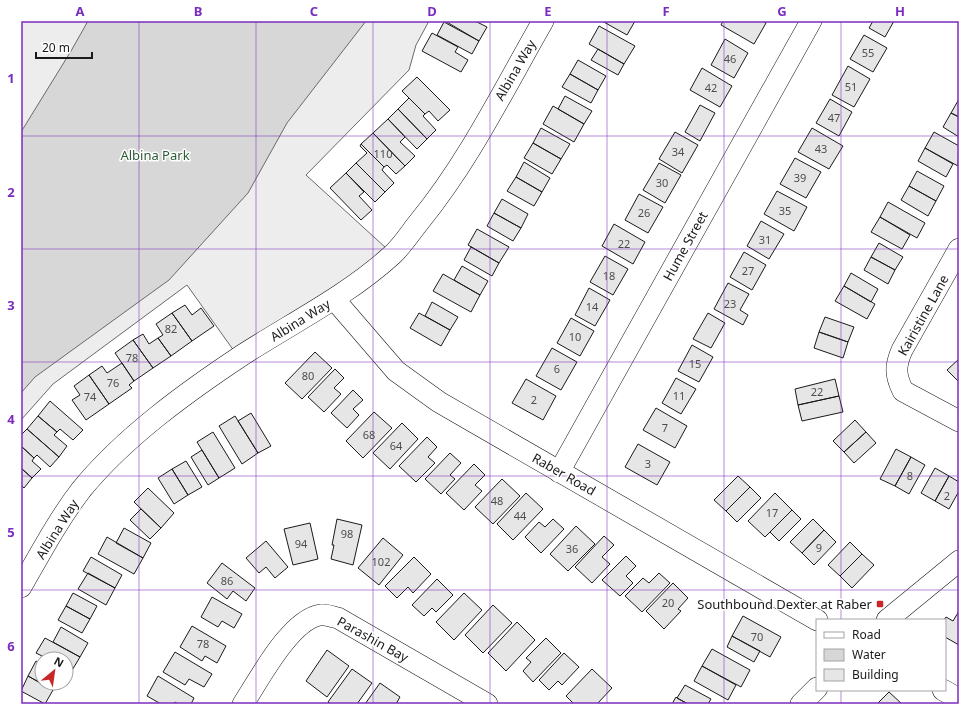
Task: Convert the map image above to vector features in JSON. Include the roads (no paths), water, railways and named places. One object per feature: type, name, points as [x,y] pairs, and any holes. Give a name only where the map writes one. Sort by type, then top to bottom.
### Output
[{"type":"street","name":"Albina Way","points":[[21,587],[57,524],[82,489],[118,451],[184,394],[246,353],[334,299],[359,282],[393,254],[432,207],[463,162],[543,21]]},
{"type":"street","name":"Hume Street","points":[[559,472],[811,21]]},
{"type":"street","name":"Kairistine Lane","points":[[959,249],[902,350],[896,364],[899,382],[903,391],[959,421]]},
{"type":"street","name":"Raber Road","points":[[334,299],[396,371],[439,402],[816,619]]},
{"type":"street","points":[[888,619],[959,561]]},
{"type":"street","name":"Parashin Bay","points":[[243,704],[263,670],[289,637],[305,621],[321,615],[338,618],[487,704]]},
{"type":"street","points":[[801,704],[816,689]]},
{"type":"street","points":[[945,691],[959,699]]},
{"type":"water","name":"Albina Park","points":[[88,21],[366,21],[287,123],[248,193],[169,280],[35,377],[21,393],[21,132]]},
{"type":"place","name":"Southbound Dexter at Raber","points":[[880,604]]}]
